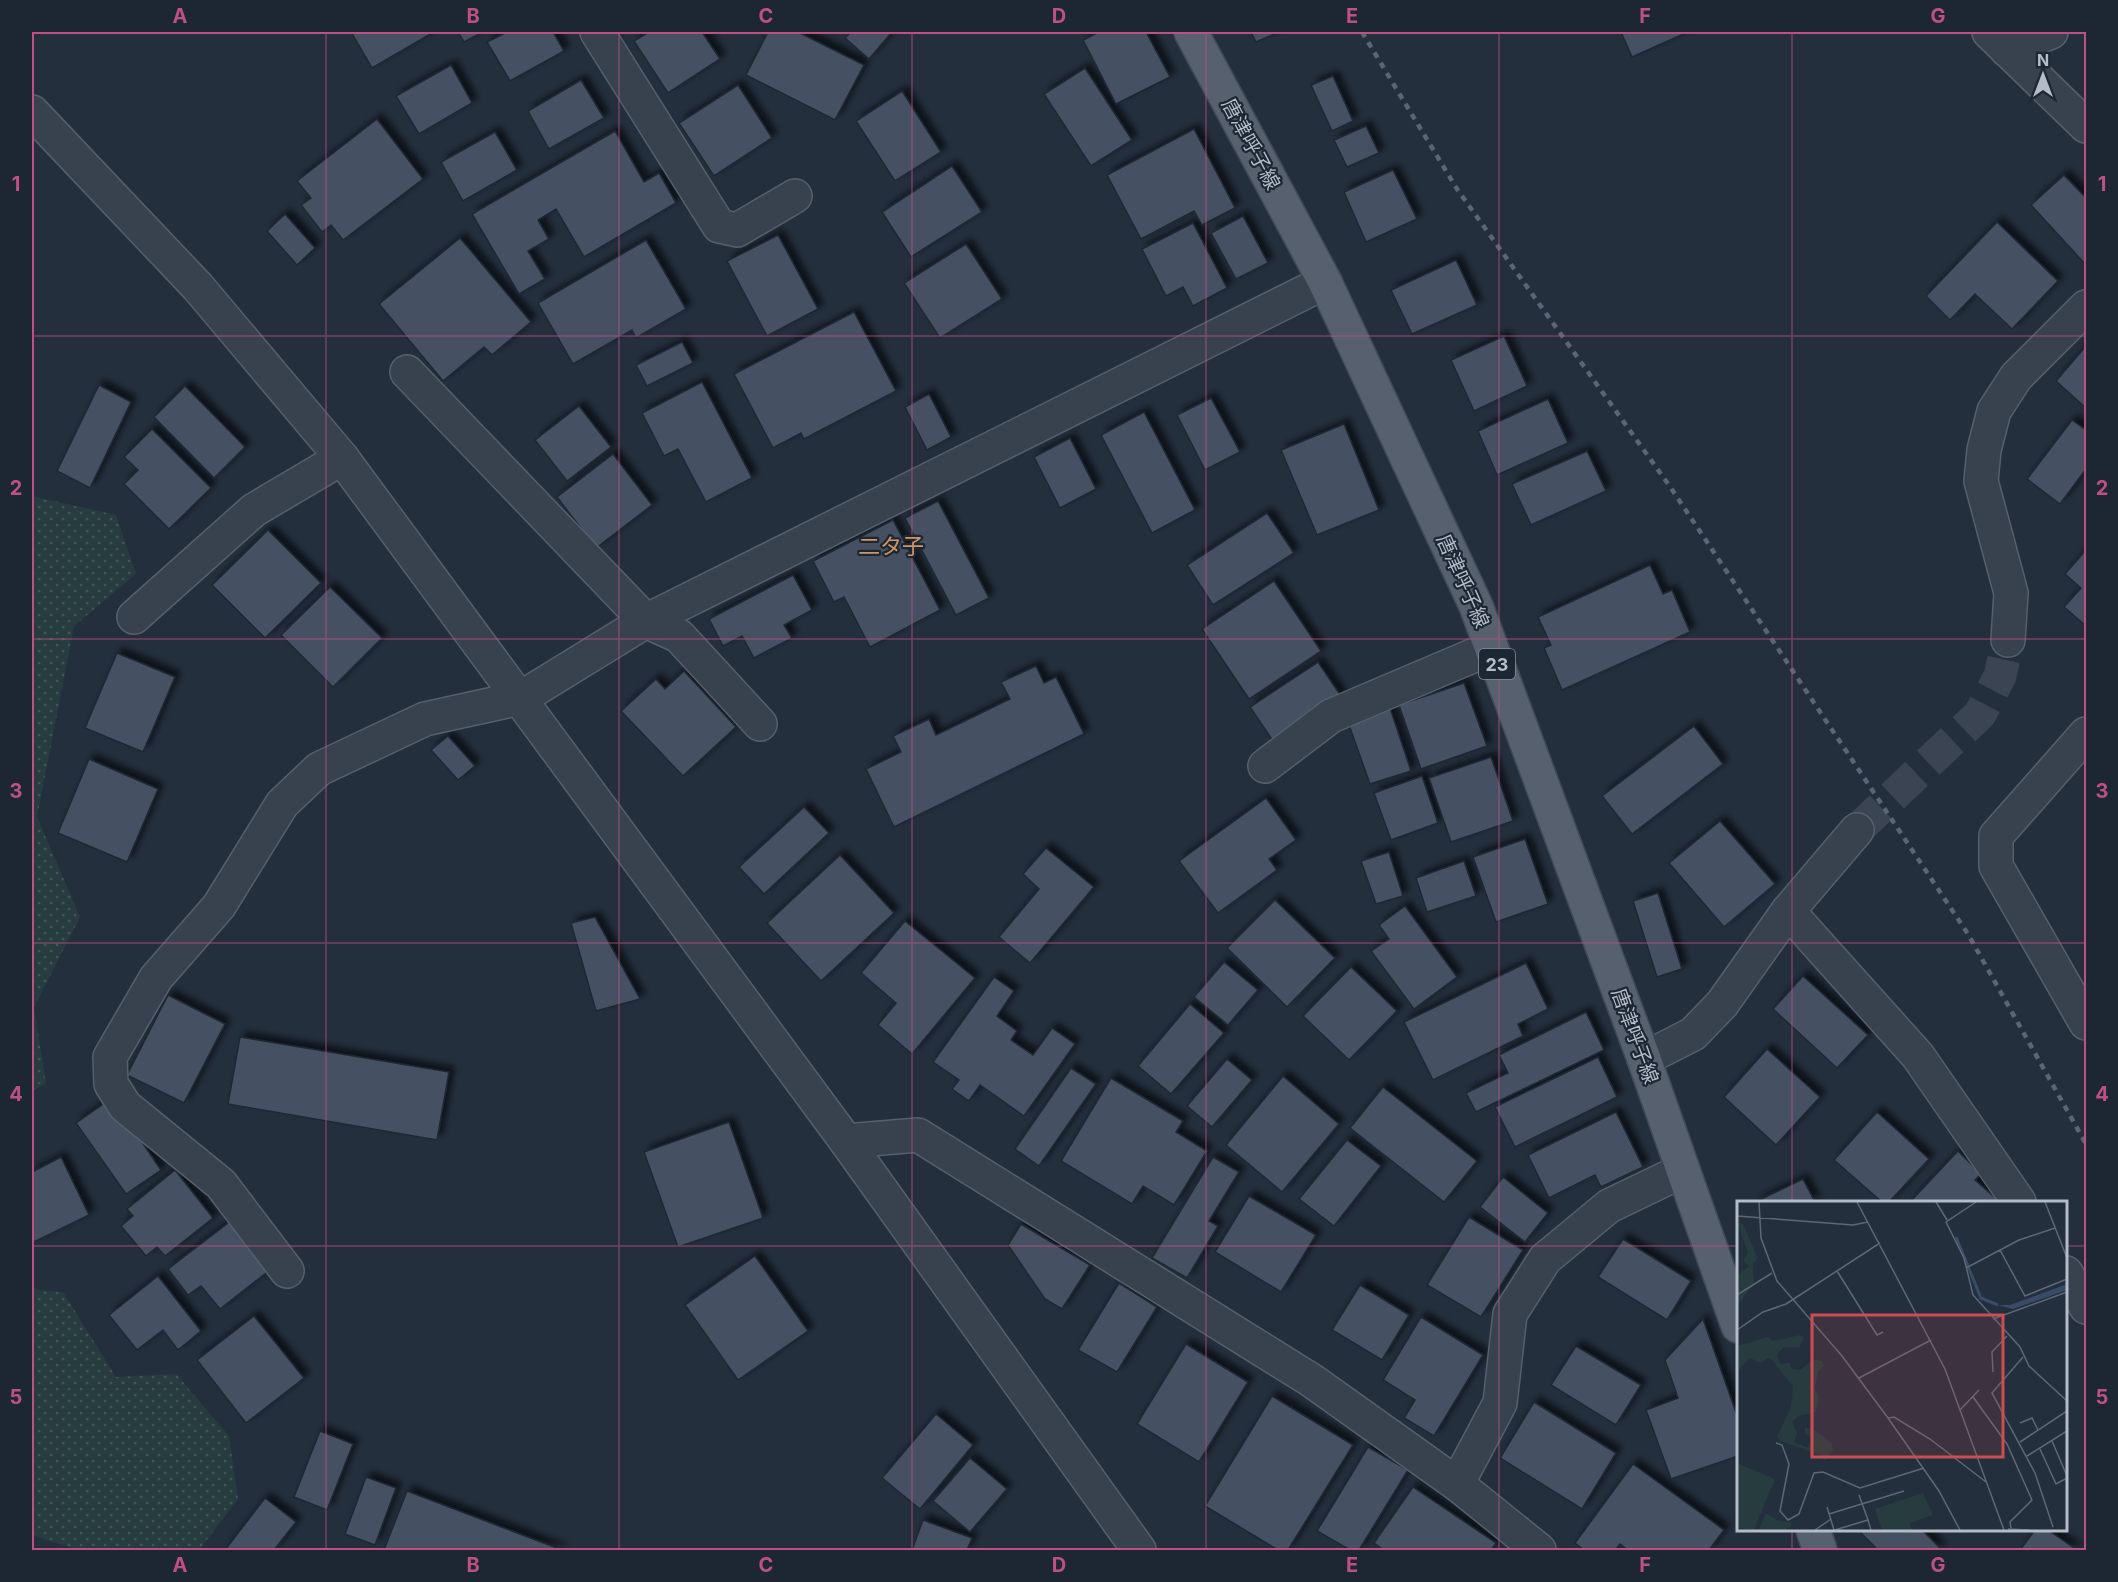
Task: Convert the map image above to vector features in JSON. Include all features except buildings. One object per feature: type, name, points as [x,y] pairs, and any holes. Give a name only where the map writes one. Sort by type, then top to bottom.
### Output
[{"type":"main road","name":"唐津呼子線","points":[[1191,32],[1325,282],[1476,606],[1644,1059],[1737,1323]]},
{"type":"main road","points":[[1813,1531],[1820,1551]]},
{"type":"street","points":[[597,32],[719,226],[737,230],[795,196]]},
{"type":"street","points":[[1998,41],[2051,32]]},
{"type":"street","points":[[1998,41],[2086,126]]},
{"type":"street","points":[[32,112],[198,286],[342,458],[846,1141],[1139,1551]]},
{"type":"street","points":[[287,1271],[221,1184],[125,1106],[111,1084],[110,1057],[156,978],[219,906],[282,804],[319,769],[425,719],[521,699],[646,621],[1325,282]]},
{"type":"street","points":[[2008,640],[2011,593],[1981,481],[1984,450],[1994,411],[2016,376],[2086,307]]},
{"type":"street","points":[[407,372],[646,621],[679,636],[760,724]]},
{"type":"street","points":[[134,617],[254,510],[342,458]]},
{"type":"street","points":[[1265,766],[1331,716],[1491,648]]},
{"type":"street","points":[[2086,734],[1996,836],[1996,866],[2086,1023]]},
{"type":"street","points":[[1644,1059],[1693,1034],[1722,1004],[1788,911],[1857,830]]},
{"type":"street","points":[[1788,911],[1918,1056],[2018,1201]]},
{"type":"street","points":[[846,1141],[918,1135],[1311,1380],[1457,1484],[1539,1551]]},
{"type":"street","points":[[1457,1484],[1500,1403],[1510,1314],[1545,1259],[1609,1206],[1682,1171]]},
{"type":"street","points":[[2067,1275],[2086,1307]]},
{"type":"green space","points":[[32,496],[116,515],[136,574],[74,626],[37,817],[80,917],[34,1007],[46,1084],[32,1091]]},
{"type":"green space","points":[[32,1287],[38,1290],[63,1292],[116,1377],[176,1374],[229,1436],[238,1499],[199,1550],[78,1550],[32,1535]]},
{"type":"tunnel","points":[[1857,830],[1980,714],[2000,676],[2008,640]]},
{"type":"railway","points":[[1362,32],[1457,189],[1671,488],[1968,934],[2086,1144]]},
{"type":"district","name":"二タ子","points":[[891,546]]}]
